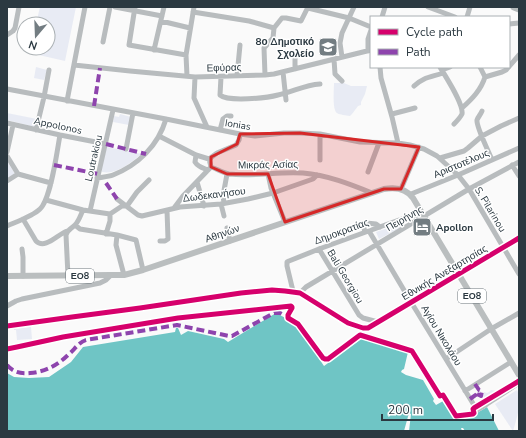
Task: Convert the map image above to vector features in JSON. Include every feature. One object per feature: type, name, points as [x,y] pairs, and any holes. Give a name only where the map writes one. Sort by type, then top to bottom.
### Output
[{"type":"highway","points":[[514,7],[519,9]]},
{"type":"main road","name":"Αθηνών","points":[[7,276],[124,274],[143,270],[388,188],[401,189],[411,194]]},
{"type":"main road","name":"ΕΟ8","points":[[411,194],[519,375]]},
{"type":"street","points":[[7,35],[15,28],[19,7]]},
{"type":"street","points":[[67,101],[85,7]]},
{"type":"street","points":[[103,42],[110,7]]},
{"type":"street","points":[[115,7],[134,9],[190,28]]},
{"type":"street","points":[[154,50],[164,7]]},
{"type":"street","points":[[265,75],[264,48],[273,38],[274,28],[282,18],[301,21],[308,7],[349,18],[370,27]]},
{"type":"street","points":[[342,57],[342,33],[354,7]]},
{"type":"street","points":[[428,7],[452,16]]},
{"type":"street","points":[[134,9],[129,46],[186,55]]},
{"type":"street","points":[[187,76],[186,55],[193,9],[274,28]]},
{"type":"street","points":[[369,50],[368,39],[370,33]]},
{"type":"street","points":[[237,76],[240,45]]},
{"type":"street","name":"Εφύρας","points":[[74,65],[195,77],[265,75],[283,72],[369,50]]},
{"type":"street","points":[[510,66],[518,57]]},
{"type":"street","points":[[295,59],[295,69]]},
{"type":"street","points":[[334,59],[335,74],[342,80]]},
{"type":"street","points":[[380,68],[381,78],[392,114],[398,144]]},
{"type":"street","points":[[462,108],[479,91],[485,77],[480,68]]},
{"type":"street","points":[[485,77],[502,72],[508,68]]},
{"type":"street","points":[[36,130],[49,70]]},
{"type":"street","points":[[414,86],[424,78],[434,76],[442,70],[452,86],[462,108],[461,115],[454,124]]},
{"type":"street","points":[[283,72],[286,100]]},
{"type":"street","points":[[195,77],[194,98],[207,127]]},
{"type":"street","points":[[221,77],[220,95],[226,98],[264,98],[280,95],[306,86],[320,84]]},
{"type":"street","name":"Ionias","points":[[7,89],[240,134],[255,136],[300,132],[320,134],[360,142],[398,144],[419,147],[428,150],[440,158],[458,175]]},
{"type":"street","points":[[392,114],[415,108]]},
{"type":"street","name":"Loutrakiou","points":[[90,210],[113,110]]},
{"type":"street","points":[[482,111],[477,121],[492,160]]},
{"type":"street","points":[[126,149],[133,114]]},
{"type":"street","points":[[220,130],[223,119],[227,116],[231,116]]},
{"type":"street","points":[[440,158],[464,151],[482,136],[519,118]]},
{"type":"street","points":[[97,178],[112,176],[134,164],[148,151],[159,136],[166,119]]},
{"type":"street","name":"Appolonos","points":[[7,123],[106,144]]},
{"type":"street","points":[[7,152],[13,124]]},
{"type":"street","points":[[210,159],[236,145],[240,134]]},
{"type":"street","points":[[320,134],[320,160]]},
{"type":"street","points":[[7,226],[41,209],[46,200],[51,183],[60,135]]},
{"type":"street","points":[[159,136],[196,155],[210,159]]},
{"type":"street","points":[[368,172],[379,143]]},
{"type":"street","points":[[401,189],[419,147]]},
{"type":"street","name":"Αριστοτέλους","points":[[411,194],[519,148]]},
{"type":"street","points":[[196,155],[195,162],[201,167],[210,169]]},
{"type":"street","points":[[7,156],[18,174],[51,183]]},
{"type":"street","points":[[174,208],[183,196],[210,169],[210,159]]},
{"type":"street","name":"Πειρήνης","points":[[300,293],[306,287],[377,244],[519,162]]},
{"type":"street","points":[[512,165],[519,176]]},
{"type":"street","name":"Μικράς Ασίας","points":[[210,169],[228,174],[268,174],[286,172],[304,173],[333,179],[372,193]]},
{"type":"street","points":[[7,181],[18,174]]},
{"type":"street","points":[[224,216],[222,204],[228,174]]},
{"type":"street","points":[[268,174],[271,188],[285,222]]},
{"type":"street","name":"S. Pilarinou","points":[[458,175],[469,190],[519,274]]},
{"type":"street","name":"Δωδεκανήσου","points":[[117,199],[138,215],[142,216],[180,207],[222,204],[248,199],[273,193],[313,179],[317,176]]},
{"type":"street","points":[[46,200],[83,210],[110,214],[122,206],[127,206],[137,192],[149,180]]},
{"type":"street","points":[[197,182],[204,206]]},
{"type":"street","points":[[23,219],[36,241],[41,244],[45,244],[75,225],[83,210]]},
{"type":"street","points":[[160,241],[165,242],[168,239],[167,210]]},
{"type":"street","points":[[106,234],[110,221],[110,214]]},
{"type":"street","name":"Δημοκρατίας","points":[[293,292],[287,262],[319,248],[410,216],[424,216]]},
{"type":"street","points":[[367,232],[363,226],[366,223],[376,224],[380,227]]},
{"type":"street","points":[[75,225],[80,230],[117,235],[136,240],[143,270]]},
{"type":"street","points":[[227,228],[230,241]]},
{"type":"street","points":[[67,231],[66,242],[68,276]]},
{"type":"street","name":"Αγίου Νικολάου","points":[[367,232],[377,244],[477,410],[519,383]]},
{"type":"street","points":[[117,235],[116,245],[124,274]]},
{"type":"street","name":"Εθνικής Ανεξαρτησίας","points":[[300,293],[348,323],[363,328],[368,328],[519,238]]},
{"type":"street","name":"Bali Georgiou","points":[[319,248],[359,315],[369,320],[378,322]]},
{"type":"street","points":[[22,249],[23,276]]},
{"type":"street","points":[[7,306],[22,299],[100,283],[111,275]]},
{"type":"street","points":[[7,326],[256,291],[272,290],[300,293]]},
{"type":"street","points":[[446,359],[491,329],[519,313]]},
{"type":"street","points":[[465,391],[511,362]]},
{"type":"highlighted area","points":[[300,133],[419,147],[401,189],[384,189],[285,222],[268,174],[227,174],[211,167],[211,157],[237,144],[240,134]]},
{"type":"shaded area","points":[[40,7],[76,7],[65,61],[43,56],[56,56],[56,16],[38,16]]},
{"type":"shaded area","points":[[36,67],[47,70],[44,80],[34,78]]},
{"type":"shaded area","points":[[334,83],[344,83],[351,86],[367,86],[361,105],[358,106],[350,116],[337,113],[335,111]]},
{"type":"shaded area","points":[[7,113],[37,119],[35,127],[7,120]]},
{"type":"shaded area","points":[[120,114],[131,117],[129,125],[113,122],[114,116],[119,117]]},
{"type":"shaded area","points":[[107,147],[142,154],[118,170],[113,172],[102,172],[101,169]]},
{"type":"shaded area","points":[[7,161],[15,174],[7,178]]},
{"type":"shaded area","points":[[400,224],[402,227],[379,239],[376,232]]},
{"type":"shaded area","points":[[31,327],[32,339],[17,340],[16,330],[14,329]]},
{"type":"shaded area","points":[[491,390],[497,392],[485,399],[483,396],[484,392],[487,393]]},
{"type":"shaded area","points":[[517,390],[519,394],[519,405],[513,431],[495,404]]},
{"type":"water","points":[[276,313],[295,323],[324,366],[361,339],[408,352],[404,369],[401,372],[423,380],[436,405],[445,400],[456,418],[470,415],[472,416],[487,407],[499,431],[465,431],[461,428],[462,431],[409,431],[411,414],[409,413],[404,431],[7,431],[7,373],[14,377],[49,377],[71,362],[83,347],[175,332],[176,328],[178,328],[181,335],[188,331],[224,339],[228,342]]},
{"type":"marked path","points":[[94,106],[100,68]]},
{"type":"marked path","points":[[106,144],[146,154]]},
{"type":"marked path","points":[[54,165],[98,174]]},
{"type":"marked path","points":[[106,183],[117,199]]},
{"type":"marked path","points":[[7,365],[14,371],[20,373],[36,372],[56,365],[79,344],[86,340],[177,325],[232,336],[274,313],[280,313],[289,318]]},
{"type":"marked path","points":[[475,384],[479,390],[482,391],[481,396],[477,394],[479,390]]},
{"type":"marked path","points":[[470,399],[477,394]]},
{"type":"cycle path","points":[[7,326],[241,293],[272,290],[300,293],[348,323],[363,328],[368,328],[519,238]]},
{"type":"cycle path","points":[[7,349],[63,337],[178,318],[291,306],[292,308],[288,318],[298,324],[325,359],[328,359],[360,335],[412,351],[440,396],[443,395],[456,416],[473,414],[474,408],[519,381]]},
{"type":"place","name":"8ο Δημοτικό Σχολείο","points":[[328,47]]},
{"type":"place","name":"Apollon","points":[[422,227]]}]
